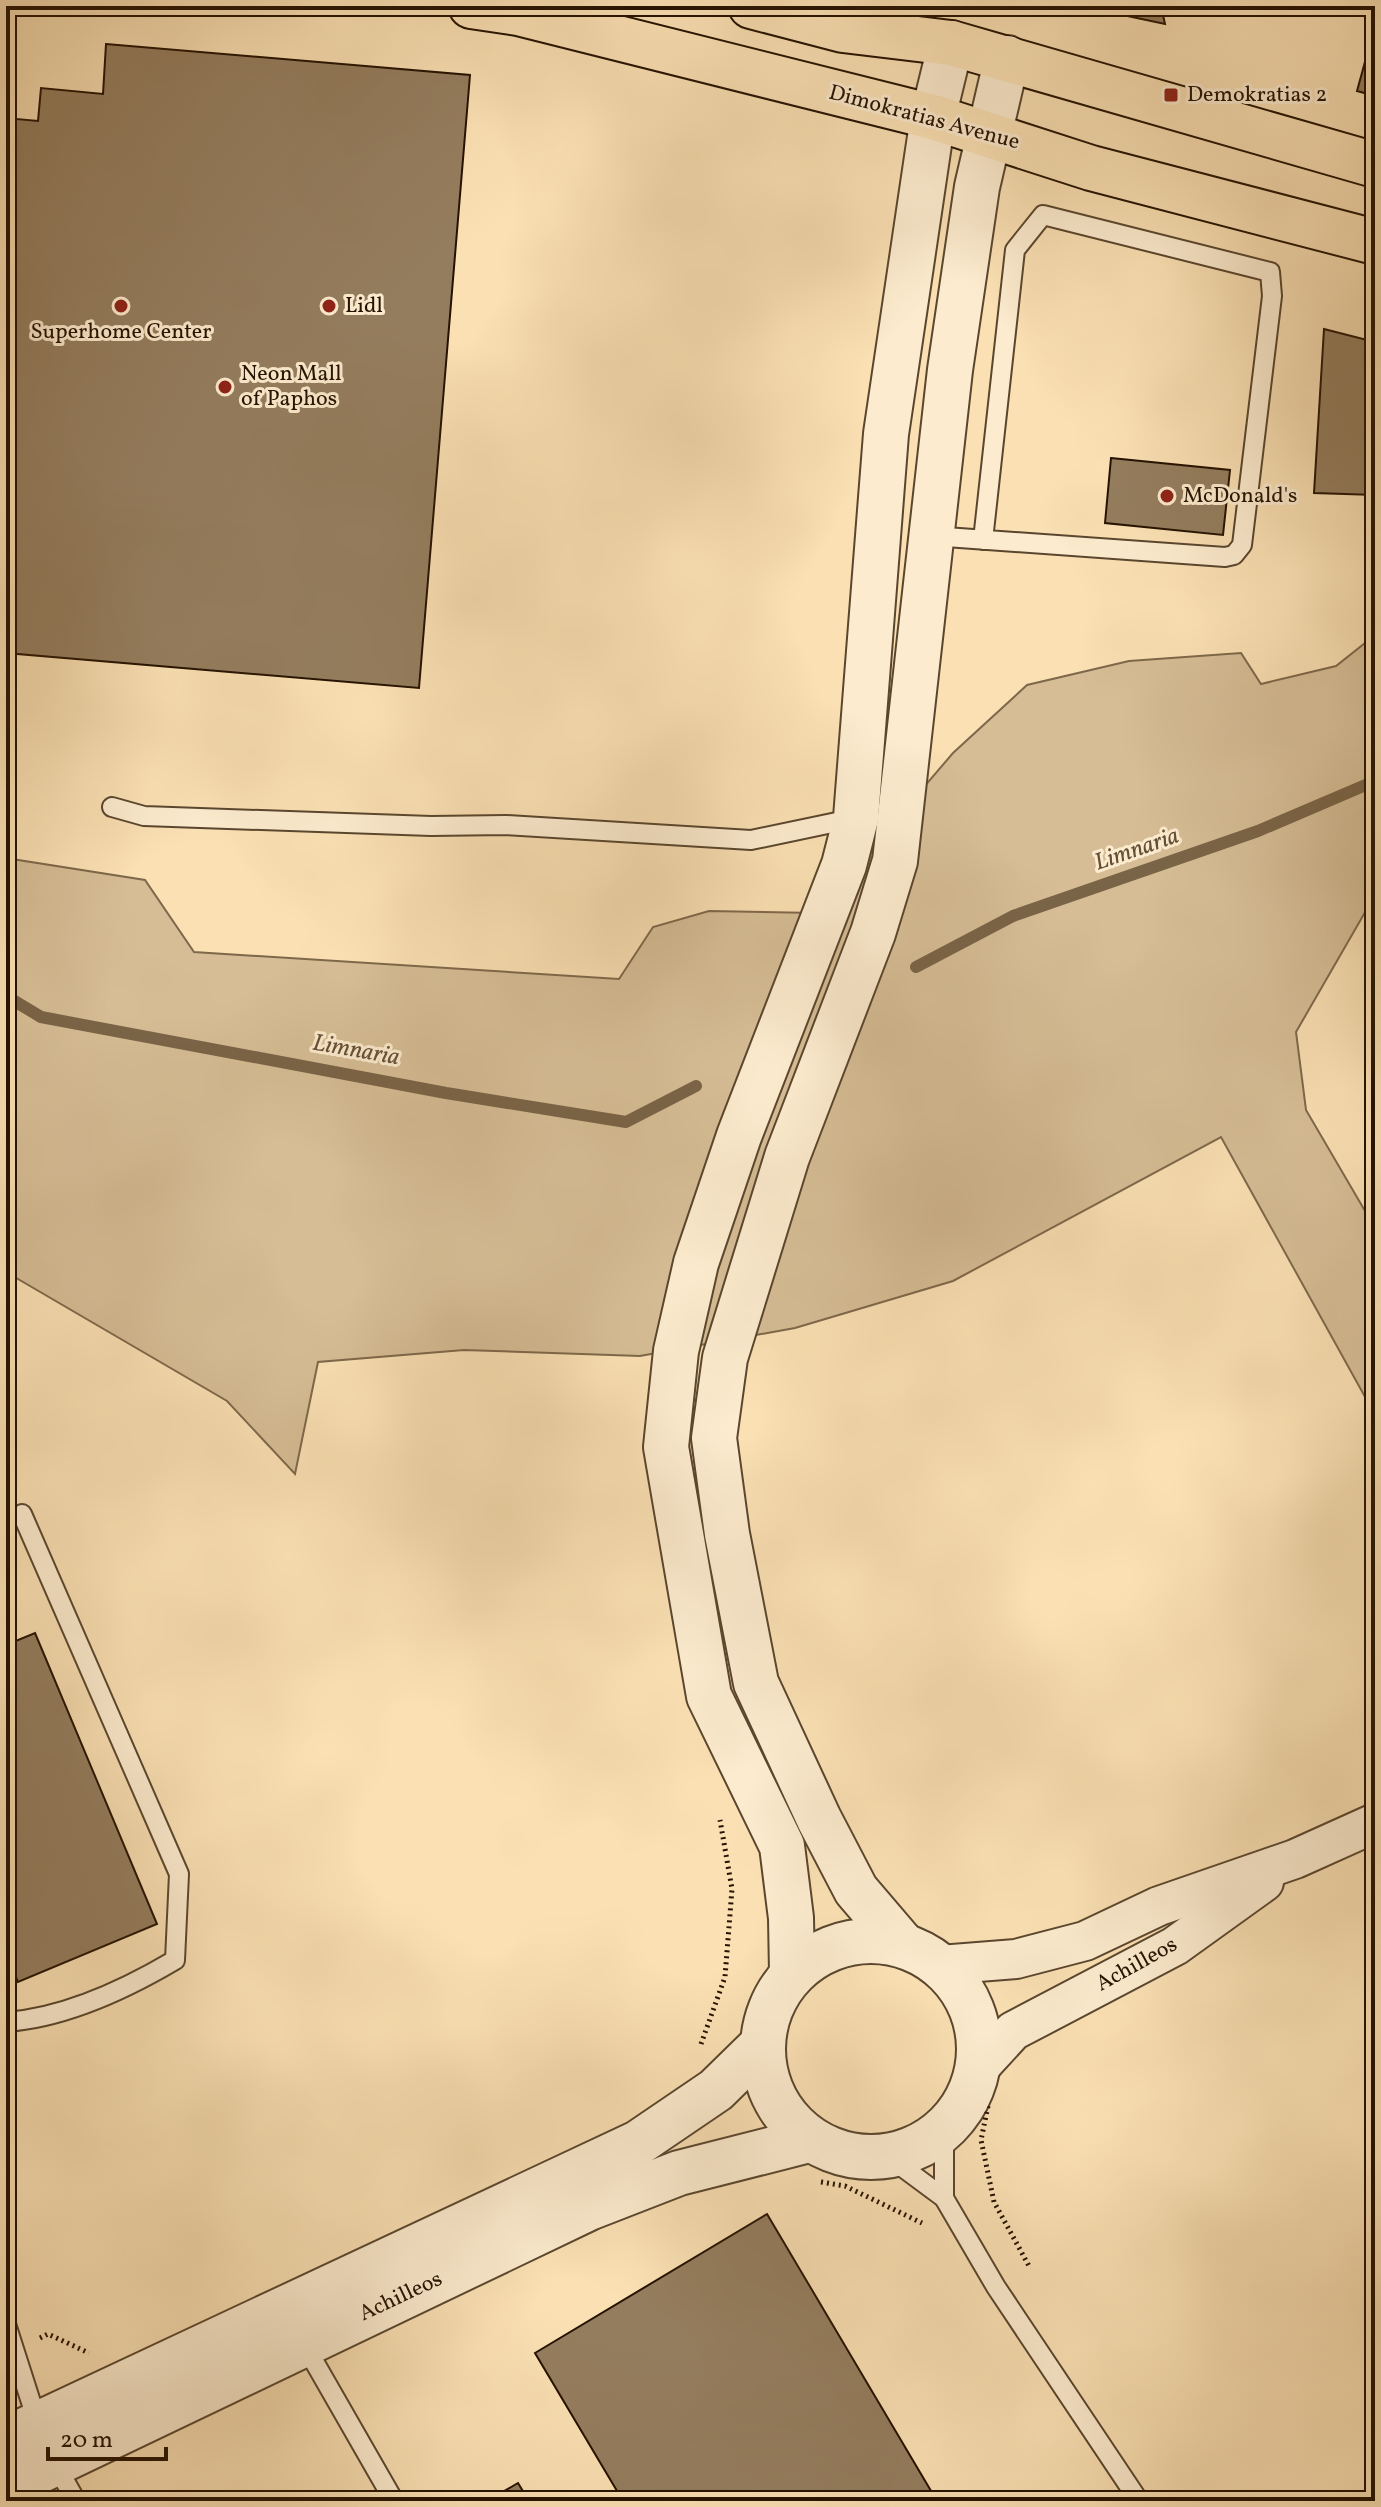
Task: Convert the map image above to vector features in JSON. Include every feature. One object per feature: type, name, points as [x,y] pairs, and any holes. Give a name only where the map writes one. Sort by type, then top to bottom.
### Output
[{"type":"highway","name":"Dimokratias Avenue","points":[[471,6],[518,13],[933,117],[1091,168],[1375,242]]},
{"type":"highway","points":[[751,6],[843,30],[951,43],[1375,165]]},
{"type":"street","points":[[792,1973],[791,1918],[782,1846],[709,1696],[666,1447],[676,1351],[696,1263],[739,1136],[844,865],[856,818],[886,434],[933,117],[951,43]]},
{"type":"street","points":[[921,1955],[863,1940],[825,1950],[792,1973],[771,2007],[762,2045],[773,2099],[814,2161],[861,2159],[917,2150],[957,2117],[984,2084],[973,2011],[921,1955],[856,1890],[819,1819],[756,1683],[727,1534],[714,1438],[725,1358],[787,1157],[873,933],[895,861],[950,370],[977,187],[1007,58]]},
{"type":"street","name":"Achilleos","points":[[921,1955],[1016,1959],[1085,1941],[1159,1906],[1295,1859],[1375,1823]]},
{"type":"street","name":"Achilleos","points":[[984,2084],[1013,2031],[1175,1946],[1295,1859]]},
{"type":"street","name":"Achilleos","points":[[6,2487],[38,2443],[638,2143],[716,2090],[762,2045]]},
{"type":"street","name":"Achilleos","points":[[38,2443],[304,2343],[589,2208],[679,2173],[814,2161]]},
{"type":"lane","points":[[932,536],[983,540],[1225,557],[1234,555],[1242,545],[1272,296],[1270,272],[1043,215],[1015,250],[983,540]]},
{"type":"lane","points":[[112,807],[144,816],[431,826],[506,825],[751,840],[856,818]]},
{"type":"lane","points":[[6,2022],[34,2020],[137,1983],[175,1960],[179,1874],[22,1514]]},
{"type":"lane","points":[[944,2128],[944,2198]]},
{"type":"lane","points":[[886,2155],[944,2198],[996,2287],[1139,2501]]},
{"type":"lane","points":[[6,2324],[15,2348],[38,2443],[76,2501]]},
{"type":"lane","points":[[304,2343],[394,2501]]},
{"type":"path","points":[[699,2050],[725,1977],[732,1889],[715,1807]]},
{"type":"path","points":[[984,2084],[981,2140],[994,2202],[1029,2266]]},
{"type":"path","points":[[814,2161],[845,2186],[920,2220],[928,2232]]},
{"type":"path","points":[[15,2348],[48,2334],[103,2359]]},
{"type":"shaded area","points":[[1375,635],[1375,895],[1296,1032],[1306,1110],[1375,1228],[1375,1415],[1221,1137],[953,1281],[795,1328],[640,1356],[464,1350],[318,1362],[295,1474],[227,1401],[6,1272],[6,856],[145,880],[194,952],[619,979],[653,927],[709,911],[816,913],[953,753],[1027,685],[1129,661],[1241,653],[1261,684],[1336,666]]},
{"type":"building","points":[[1080,6],[1161,6],[1165,24]]},
{"type":"building","points":[[1375,25],[1375,96],[1357,91]]},
{"type":"building","name":"Neon Mall of Paphos","points":[[106,44],[470,75],[419,688],[6,653],[6,118],[38,121],[41,88],[103,94]]},
{"type":"building","points":[[1324,329],[1375,342],[1375,495],[1314,493]]},
{"type":"building","name":"McDonald's","points":[[1111,458],[1230,470],[1223,535],[1105,523]]},
{"type":"building","points":[[35,1633],[157,1924],[18,1982],[6,1952],[6,1645]]},
{"type":"building","points":[[767,2214],[937,2501],[623,2501],[535,2353]]},
{"type":"building","points":[[518,2483],[529,2501],[487,2501]]},
{"type":"waterway","name":"Limnaria","points":[[916,967],[1013,916],[1258,831],[1375,781]]},
{"type":"waterway","name":"Limnaria","points":[[6,996],[41,1017],[446,1093],[626,1122],[696,1086]]},
{"type":"place","name":"Demokratias 2","points":[[1171,95]]},
{"type":"place","name":"Superhome Center","points":[[121,306]]},
{"type":"place","name":"Lidl","points":[[329,306]]},
{"type":"place","name":"Neon Mall of Paphos","points":[[225,387]]},
{"type":"place","name":"McDonald's","points":[[1167,496]]}]
